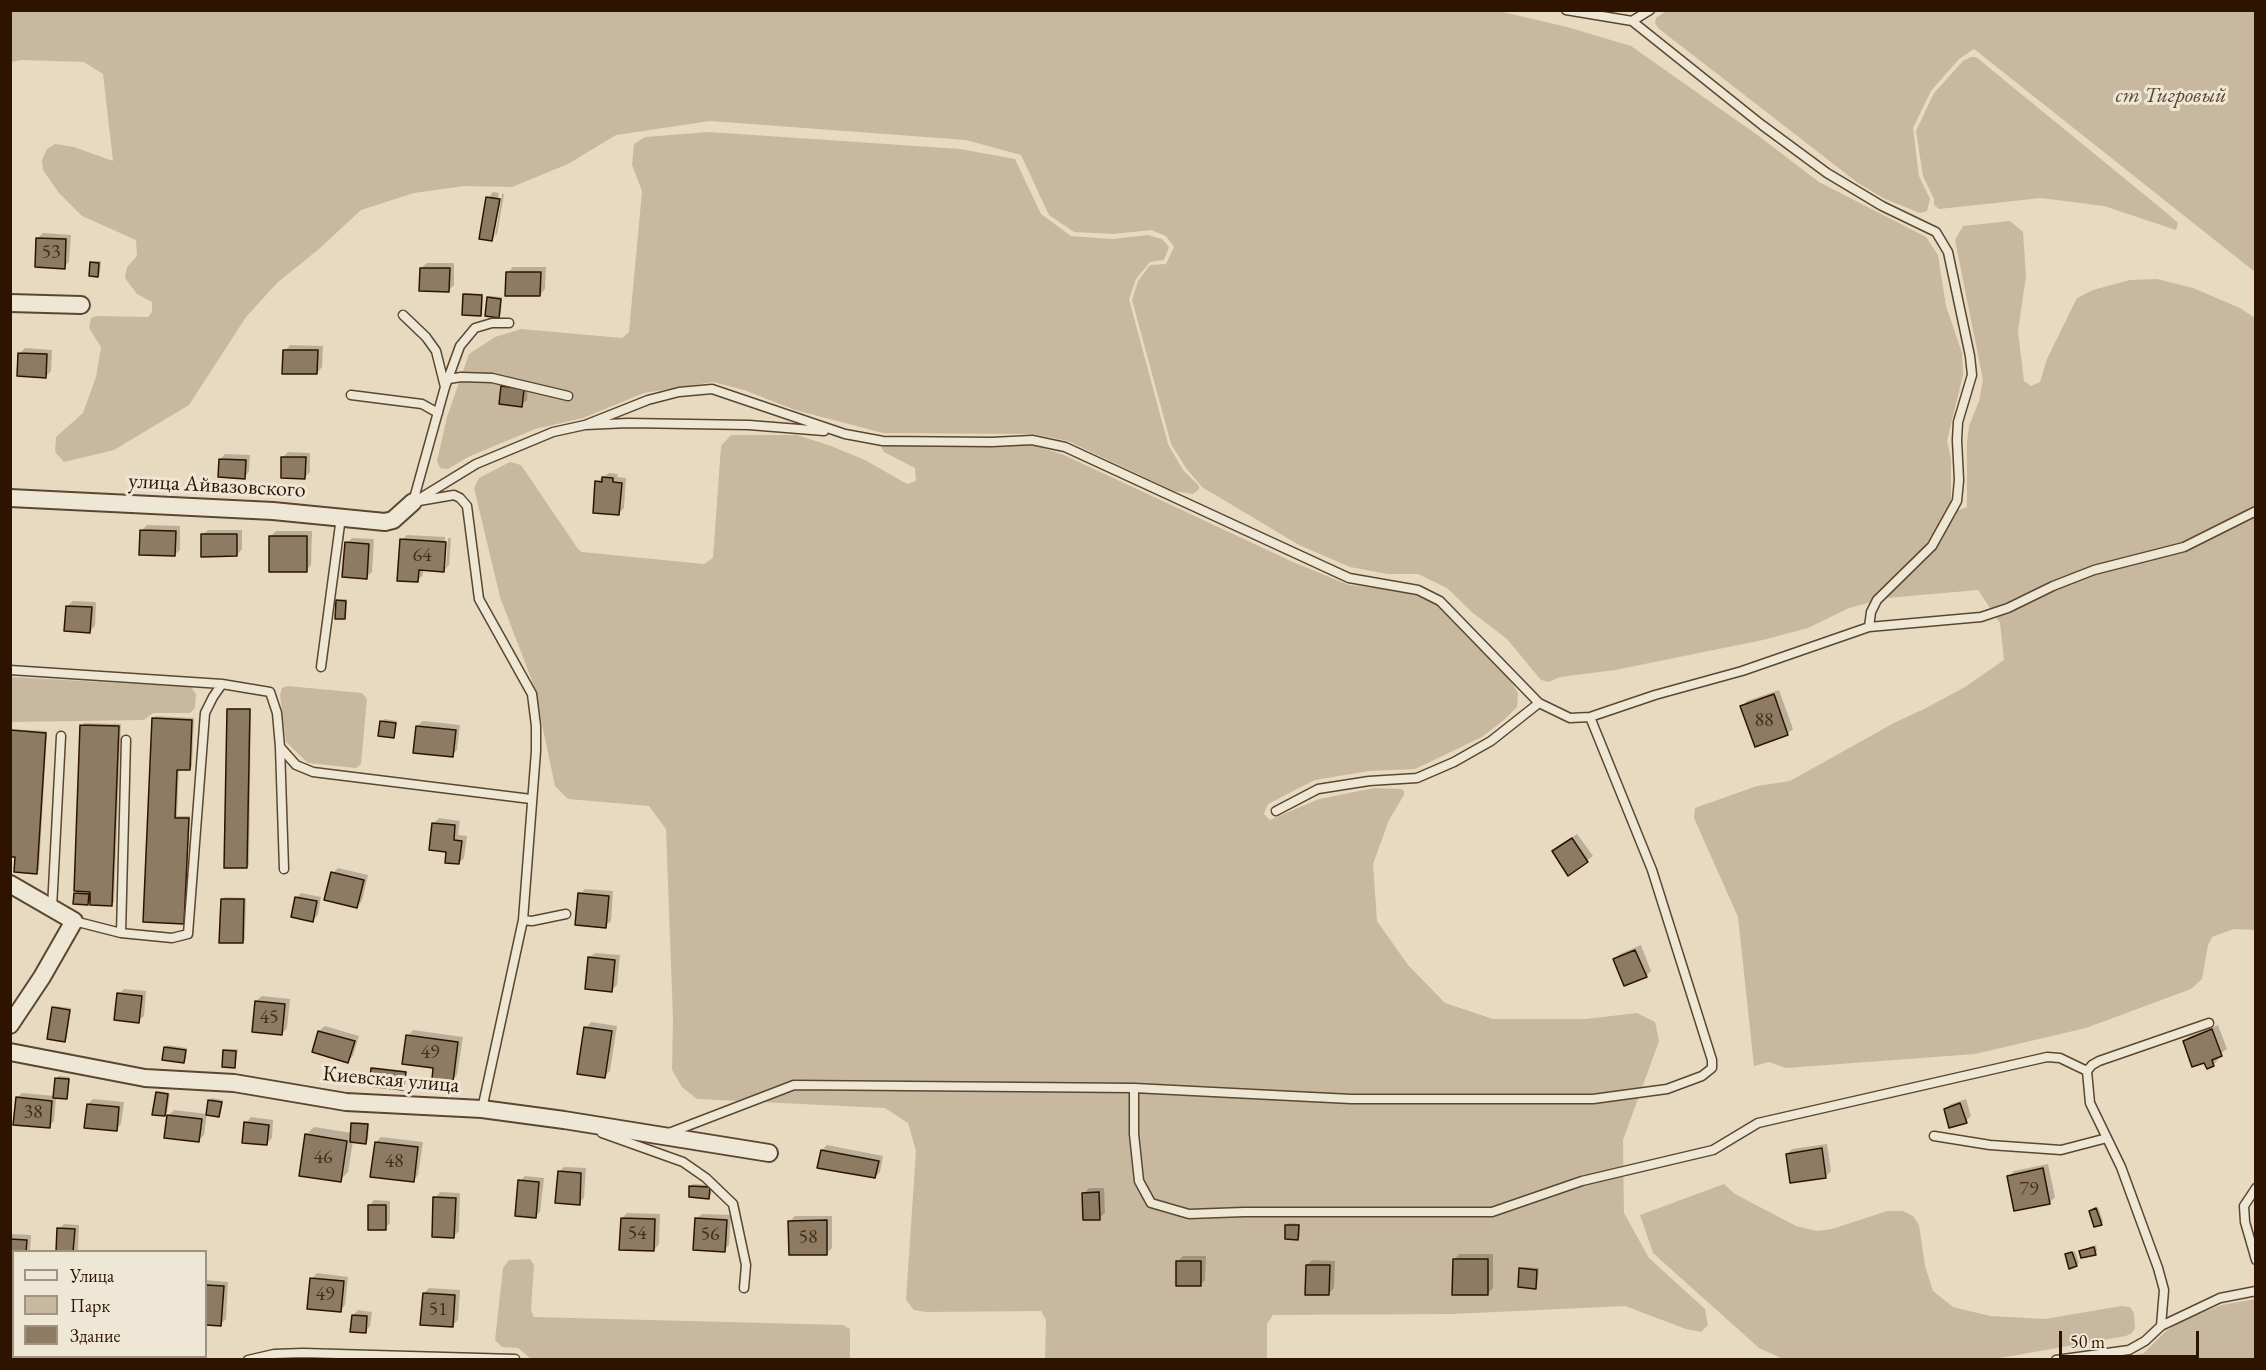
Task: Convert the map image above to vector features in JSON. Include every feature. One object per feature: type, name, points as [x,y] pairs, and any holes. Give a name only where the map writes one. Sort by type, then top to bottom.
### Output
[{"type":"street","points":[[10,303],[81,305]]},
{"type":"street","name":"улица Айвазовского","points":[[10,498],[273,511],[385,522],[393,520],[413,502]]},
{"type":"street","points":[[10,884],[74,921],[42,977],[10,1025]]},
{"type":"street","name":"Киевская улица","points":[[10,1052],[145,1078],[234,1083],[345,1102],[482,1109],[769,1153]]},
{"type":"lane","points":[[1566,10],[1632,21],[1762,125],[1827,173],[1882,206],[1936,232],[1948,252],[1972,375],[1958,422],[1957,501],[1932,546],[1877,600],[1871,612],[1869,627]]},
{"type":"lane","points":[[1632,21],[1650,10]]},
{"type":"lane","points":[[403,315],[426,337],[436,351],[447,383]]},
{"type":"lane","points":[[413,502],[460,346],[475,328],[492,323],[510,323]]},
{"type":"lane","points":[[447,383],[461,377],[492,378],[568,396]]},
{"type":"lane","points":[[413,502],[476,464],[554,432],[585,425],[648,400],[679,392],[712,389],[845,434]]},
{"type":"lane","points":[[351,395],[422,405],[438,413]]},
{"type":"lane","points":[[585,425],[628,423],[749,425],[797,428],[883,441],[1032,440],[1065,447],[1349,578],[1418,590],[1433,597],[1447,608],[1539,703],[1570,718],[1590,717],[1655,695],[1753,668],[1869,627],[1982,617],[2008,608],[2053,585],[2094,570],[2184,548],[2256,511]]},
{"type":"lane","points":[[413,502],[454,495],[467,506],[479,599],[532,694],[536,726],[523,920],[482,1109]]},
{"type":"lane","points":[[321,667],[341,517]]},
{"type":"lane","points":[[10,670],[222,684],[270,692],[277,713],[280,747],[284,869]]},
{"type":"lane","points":[[74,921],[121,933],[172,939],[189,934],[205,713],[222,684]]},
{"type":"lane","points":[[1276,812],[1318,789],[1369,781],[1417,778],[1454,762],[1491,741],[1539,703]]},
{"type":"lane","points":[[660,1137],[794,1085],[1134,1088],[1352,1100],[1593,1099],[1666,1089],[1702,1076],[1712,1068],[1712,1060],[1652,870],[1590,717]]},
{"type":"lane","points":[[52,908],[61,736]]},
{"type":"lane","points":[[121,933],[126,740]]},
{"type":"lane","points":[[280,747],[296,765],[313,772],[531,799]]},
{"type":"lane","points":[[523,920],[532,921],[566,914]]},
{"type":"lane","points":[[2161,1326],[2164,1290],[2158,1268],[2128,1184],[2090,1103],[2087,1071],[2099,1061],[2209,1023]]},
{"type":"lane","points":[[1134,1088],[1134,1134],[1139,1180],[1151,1203],[1189,1214],[1492,1212],[1582,1181],[1713,1150],[1758,1123],[2047,1057],[2060,1058],[2087,1071]]},
{"type":"lane","points":[[564,1120],[682,1162],[706,1178],[720,1191],[733,1204],[738,1223],[746,1265],[744,1288]]},
{"type":"lane","points":[[1934,1136],[1990,1145],[2061,1150],[2108,1138]]},
{"type":"lane","points":[[2256,1188],[2244,1206],[2245,1222],[2256,1260]]},
{"type":"lane","points":[[2056,1359],[2129,1350],[2145,1341],[2161,1326],[2220,1298],[2256,1291]]},
{"type":"lane","points":[[248,1359],[274,1354],[303,1353],[516,1359]]},
{"type":"green space","points":[[1494,10],[1567,27],[1631,46],[1756,134],[1819,182],[1926,237],[1938,255],[1946,306],[1962,353],[1963,375],[1947,441],[1951,459],[1951,504],[1959,510],[1967,507],[1969,426],[1979,401],[1983,380],[1955,240],[1963,226],[2010,221],[2023,232],[2026,276],[2018,331],[2024,381],[2031,386],[2040,382],[2047,359],[2077,298],[2093,290],[2130,280],[2157,279],[2193,288],[2240,308],[2255,318],[2255,930],[2234,929],[2212,937],[2208,945],[2202,979],[2191,989],[2086,1028],[1975,1054],[1786,1068],[1769,1062],[1754,1066],[1738,917],[1694,818],[1695,808],[1757,786],[1790,781],[1894,723],[1965,687],[2004,660],[2000,623],[1978,590],[1887,598],[1849,608],[1808,628],[1763,640],[1615,670],[1560,677],[1549,682],[1541,680],[1507,639],[1473,613],[1447,588],[1418,574],[1388,574],[1350,567],[1299,545],[1202,487],[1186,468],[1171,444],[1132,300],[1138,281],[1150,265],[1166,264],[1174,247],[1166,236],[1151,230],[1114,234],[1074,232],[1049,215],[1021,155],[966,140],[710,121],[616,135],[568,164],[512,187],[464,186],[414,193],[361,210],[319,249],[277,283],[246,317],[189,405],[114,450],[64,462],[55,452],[56,437],[83,413],[96,377],[101,347],[89,328],[91,318],[96,316],[148,317],[152,312],[152,302],[137,294],[125,278],[127,267],[137,256],[136,240],[82,216],[59,193],[43,170],[42,160],[47,149],[55,144],[74,147],[113,161],[103,74],[84,62],[22,60],[11,62],[10,11]]},
{"type":"green space","name":"ст Тигровый","points":[[1666,11],[2255,11],[2255,272],[1974,49],[1959,59],[1931,91],[1913,128],[1919,176],[1930,199],[1927,211],[1920,213],[1885,199],[1858,183],[1658,28],[1655,23],[1656,18]]},
{"type":"green space","points":[[1976,57],[2168,214],[2178,223],[2176,230],[2104,206],[2041,198],[1939,209],[1934,205],[1934,199],[1923,176],[1916,131],[1934,93],[1963,61]]},
{"type":"green space","points":[[709,132],[960,149],[1015,159],[1041,214],[1071,236],[1112,239],[1148,235],[1162,239],[1169,247],[1164,260],[1150,262],[1136,279],[1129,299],[1168,444],[1183,470],[1199,486],[1199,489],[1193,494],[1174,491],[1068,441],[1033,434],[883,433],[795,410],[744,390],[713,382],[644,393],[583,418],[535,429],[468,457],[448,469],[440,468],[437,461],[447,417],[469,354],[495,337],[521,329],[622,338],[629,332],[642,191],[632,165],[634,144],[645,137]]},
{"type":"green space","points":[[731,435],[797,435],[865,460],[907,484],[916,481],[915,468],[884,452],[881,447],[883,444],[986,447],[1033,445],[1064,455],[1293,562],[1349,585],[1418,593],[1440,607],[1460,625],[1490,656],[1518,693],[1517,707],[1505,719],[1482,737],[1415,769],[1369,771],[1315,780],[1268,804],[1264,814],[1270,820],[1319,799],[1374,788],[1401,789],[1404,795],[1389,820],[1373,864],[1377,921],[1408,965],[1445,1003],[1493,1019],[1586,1019],[1637,1013],[1655,1022],[1659,1041],[1623,1140],[1624,1213],[1649,1258],[1705,1309],[1708,1325],[1701,1332],[1686,1329],[1625,1306],[1452,1314],[1273,1315],[1267,1324],[1267,1359],[1045,1360],[1046,1320],[1041,1311],[926,1312],[914,1310],[906,1300],[916,1151],[908,1123],[885,1108],[697,1099],[682,1087],[672,1070],[673,1019],[666,829],[649,806],[568,799],[555,786],[534,686],[500,597],[474,488],[479,478],[510,462],[521,465],[582,552],[704,564],[713,558],[721,446]]},
{"type":"green space","points":[[11,677],[191,687],[196,694],[195,708],[190,713],[153,713],[144,720],[11,722]]},
{"type":"green space","points":[[287,686],[362,693],[367,699],[361,764],[356,768],[308,763],[286,742],[280,695],[282,688]]},
{"type":"green space","points":[[1724,1184],[1735,1194],[1796,1226],[1817,1231],[1832,1229],[1887,1211],[1903,1211],[1913,1216],[1919,1225],[1925,1266],[1933,1291],[1953,1307],[1990,1316],[2045,1319],[2121,1306],[2130,1307],[2134,1313],[2135,1328],[2126,1336],[1994,1359],[1783,1359],[1759,1348],[1653,1253],[1640,1215]]},
{"type":"green space","points":[[530,1259],[534,1265],[531,1310],[534,1317],[843,1325],[850,1329],[850,1359],[531,1359],[518,1348],[502,1347],[495,1340],[503,1268],[509,1260]]},
{"type":"green space","points":[[2255,1299],[2255,1359],[2115,1359],[2144,1353],[2165,1332],[2183,1320],[2222,1305]]},
{"type":"building","points":[[486,197],[500,199],[492,241],[479,239]]},
{"type":"building","points":[[36,238],[66,239],[65,269],[35,267]]},
{"type":"building","points":[[90,262],[99,263],[98,277],[89,276]]},
{"type":"building","points":[[420,268],[450,268],[449,292],[419,291]]},
{"type":"building","points":[[506,272],[541,272],[540,296],[505,296]]},
{"type":"building","points":[[463,294],[482,295],[481,316],[462,315]]},
{"type":"building","points":[[487,297],[501,299],[499,318],[485,316]]},
{"type":"building","points":[[283,350],[318,350],[317,374],[282,374]]},
{"type":"building","points":[[18,353],[47,354],[46,378],[17,376]]},
{"type":"building","points":[[501,386],[524,389],[522,407],[499,404]]},
{"type":"building","points":[[281,457],[306,457],[305,479],[281,478]]},
{"type":"building","points":[[219,459],[246,460],[245,479],[218,477]]},
{"type":"building","points":[[602,477],[613,478],[613,482],[622,483],[619,515],[593,513],[595,481],[602,482]]},
{"type":"building","points":[[140,530],[176,531],[175,556],[139,555]]},
{"type":"building","points":[[201,534],[237,534],[237,556],[201,557]]},
{"type":"building","points":[[269,536],[307,536],[307,572],[269,572]]},
{"type":"building","points":[[400,539],[446,542],[444,572],[419,570],[418,582],[397,581]]},
{"type":"building","points":[[345,542],[369,544],[367,579],[342,577]]},
{"type":"building","points":[[336,600],[346,601],[345,619],[335,619]]},
{"type":"building","points":[[66,606],[92,607],[90,633],[64,631]]},
{"type":"building","points":[[1774,694],[1788,735],[1755,747],[1740,706]]},
{"type":"building","points":[[227,709],[250,709],[247,868],[224,868]]},
{"type":"building","points":[[152,718],[192,720],[190,770],[177,770],[175,818],[189,818],[184,924],[143,922]]},
{"type":"building","points":[[380,721],[396,723],[394,738],[378,736]]},
{"type":"building","points":[[80,725],[119,726],[112,906],[90,905],[90,892],[74,891]]},
{"type":"building","points":[[416,726],[456,730],[453,757],[413,753]]},
{"type":"building","points":[[10,730],[46,733],[37,874],[14,872],[15,857],[10,857]]},
{"type":"building","points":[[432,823],[455,825],[454,840],[462,841],[459,864],[445,863],[446,852],[429,850]]},
{"type":"building","points":[[1572,838],[1588,862],[1568,876],[1552,851]]},
{"type":"building","points":[[331,872],[364,880],[357,908],[324,900]]},
{"type":"building","points":[[74,893],[89,894],[88,905],[73,904]]},
{"type":"building","points":[[578,893],[609,896],[606,928],[575,925]]},
{"type":"building","points":[[295,897],[317,901],[313,922],[291,917]]},
{"type":"building","points":[[221,899],[244,899],[243,943],[219,943]]},
{"type":"building","points":[[1635,950],[1647,977],[1624,986],[1613,959]]},
{"type":"building","points":[[588,957],[615,960],[612,992],[585,989]]},
{"type":"building","points":[[117,993],[142,996],[139,1023],[114,1020]]},
{"type":"building","points":[[255,1001],[285,1004],[282,1035],[252,1032]]},
{"type":"building","points":[[52,1007],[70,1010],[65,1042],[47,1039]]},
{"type":"building","points":[[584,1027],[612,1031],[605,1078],[577,1074]]},
{"type":"building","points":[[2212,1029],[2222,1056],[2212,1060],[2214,1066],[2207,1069],[2204,1063],[2192,1067],[2183,1041]]},
{"type":"building","points":[[318,1031],[355,1041],[348,1063],[312,1052]]},
{"type":"building","points":[[406,1035],[458,1042],[453,1082],[432,1079],[433,1068],[402,1064]]},
{"type":"building","points":[[164,1047],[186,1050],[184,1063],[162,1060]]},
{"type":"building","points":[[223,1050],[236,1051],[235,1068],[222,1067]]},
{"type":"building","points":[[371,1068],[406,1072],[403,1090],[369,1086]]},
{"type":"building","points":[[55,1078],[69,1079],[67,1099],[53,1098]]},
{"type":"building","points":[[156,1092],[168,1094],[165,1116],[152,1115]]},
{"type":"building","points":[[16,1097],[52,1101],[50,1128],[13,1125]]},
{"type":"building","points":[[208,1100],[222,1102],[219,1117],[206,1115]]},
{"type":"building","points":[[1960,1103],[1967,1123],[1949,1128],[1944,1109]]},
{"type":"building","points":[[87,1104],[119,1107],[117,1131],[84,1128]]},
{"type":"building","points":[[167,1115],[202,1119],[199,1142],[164,1138]]},
{"type":"building","points":[[244,1122],[269,1125],[267,1145],[242,1143]]},
{"type":"building","points":[[351,1123],[368,1124],[366,1144],[350,1142]]},
{"type":"building","points":[[305,1134],[347,1141],[341,1182],[299,1176]]},
{"type":"building","points":[[375,1142],[418,1147],[414,1182],[370,1177]]},
{"type":"building","points":[[1822,1148],[1826,1178],[1790,1183],[1786,1154]]},
{"type":"building","points":[[821,1150],[879,1161],[875,1178],[817,1168]]},
{"type":"building","points":[[2043,1168],[2050,1204],[2014,1211],[2007,1176]]},
{"type":"building","points":[[558,1171],[581,1173],[580,1205],[555,1203]]},
{"type":"building","points":[[518,1180],[539,1182],[536,1218],[515,1216]]},
{"type":"building","points":[[689,1186],[710,1187],[709,1199],[689,1197]]},
{"type":"building","points":[[1099,1192],[1100,1220],[1083,1220],[1082,1193]]},
{"type":"building","points":[[433,1197],[456,1198],[454,1238],[432,1237]]},
{"type":"building","points":[[368,1205],[386,1205],[386,1230],[368,1230]]},
{"type":"building","points":[[2096,1208],[2102,1225],[2094,1227],[2089,1211]]},
{"type":"building","points":[[621,1218],[655,1219],[654,1251],[619,1250]]},
{"type":"building","points":[[695,1218],[727,1220],[725,1252],[693,1250]]},
{"type":"building","points":[[827,1220],[827,1255],[789,1255],[788,1221]]},
{"type":"building","points":[[1285,1225],[1299,1225],[1298,1240],[1285,1239]]},
{"type":"building","points":[[57,1228],[75,1229],[73,1250],[56,1250]]},
{"type":"building","points":[[10,1239],[27,1240],[26,1250],[12,1250],[12,1261],[10,1261]]},
{"type":"building","points":[[2094,1247],[2096,1255],[2081,1258],[2079,1251]]},
{"type":"building","points":[[2072,1252],[2077,1266],[2069,1269],[2065,1254]]},
{"type":"building","points":[[1453,1259],[1488,1259],[1488,1295],[1452,1295]]},
{"type":"building","points":[[1176,1261],[1201,1261],[1201,1286],[1176,1286]]},
{"type":"building","points":[[1306,1265],[1330,1265],[1329,1295],[1305,1295]]},
{"type":"building","points":[[1519,1268],[1537,1270],[1536,1289],[1518,1287]]},
{"type":"building","points":[[310,1278],[344,1281],[341,1312],[307,1309]]},
{"type":"building","points":[[207,1285],[224,1286],[221,1326],[207,1325]]},
{"type":"building","points":[[423,1293],[455,1295],[453,1327],[420,1325]]},
{"type":"building","points":[[352,1315],[367,1316],[366,1333],[350,1332]]}]
